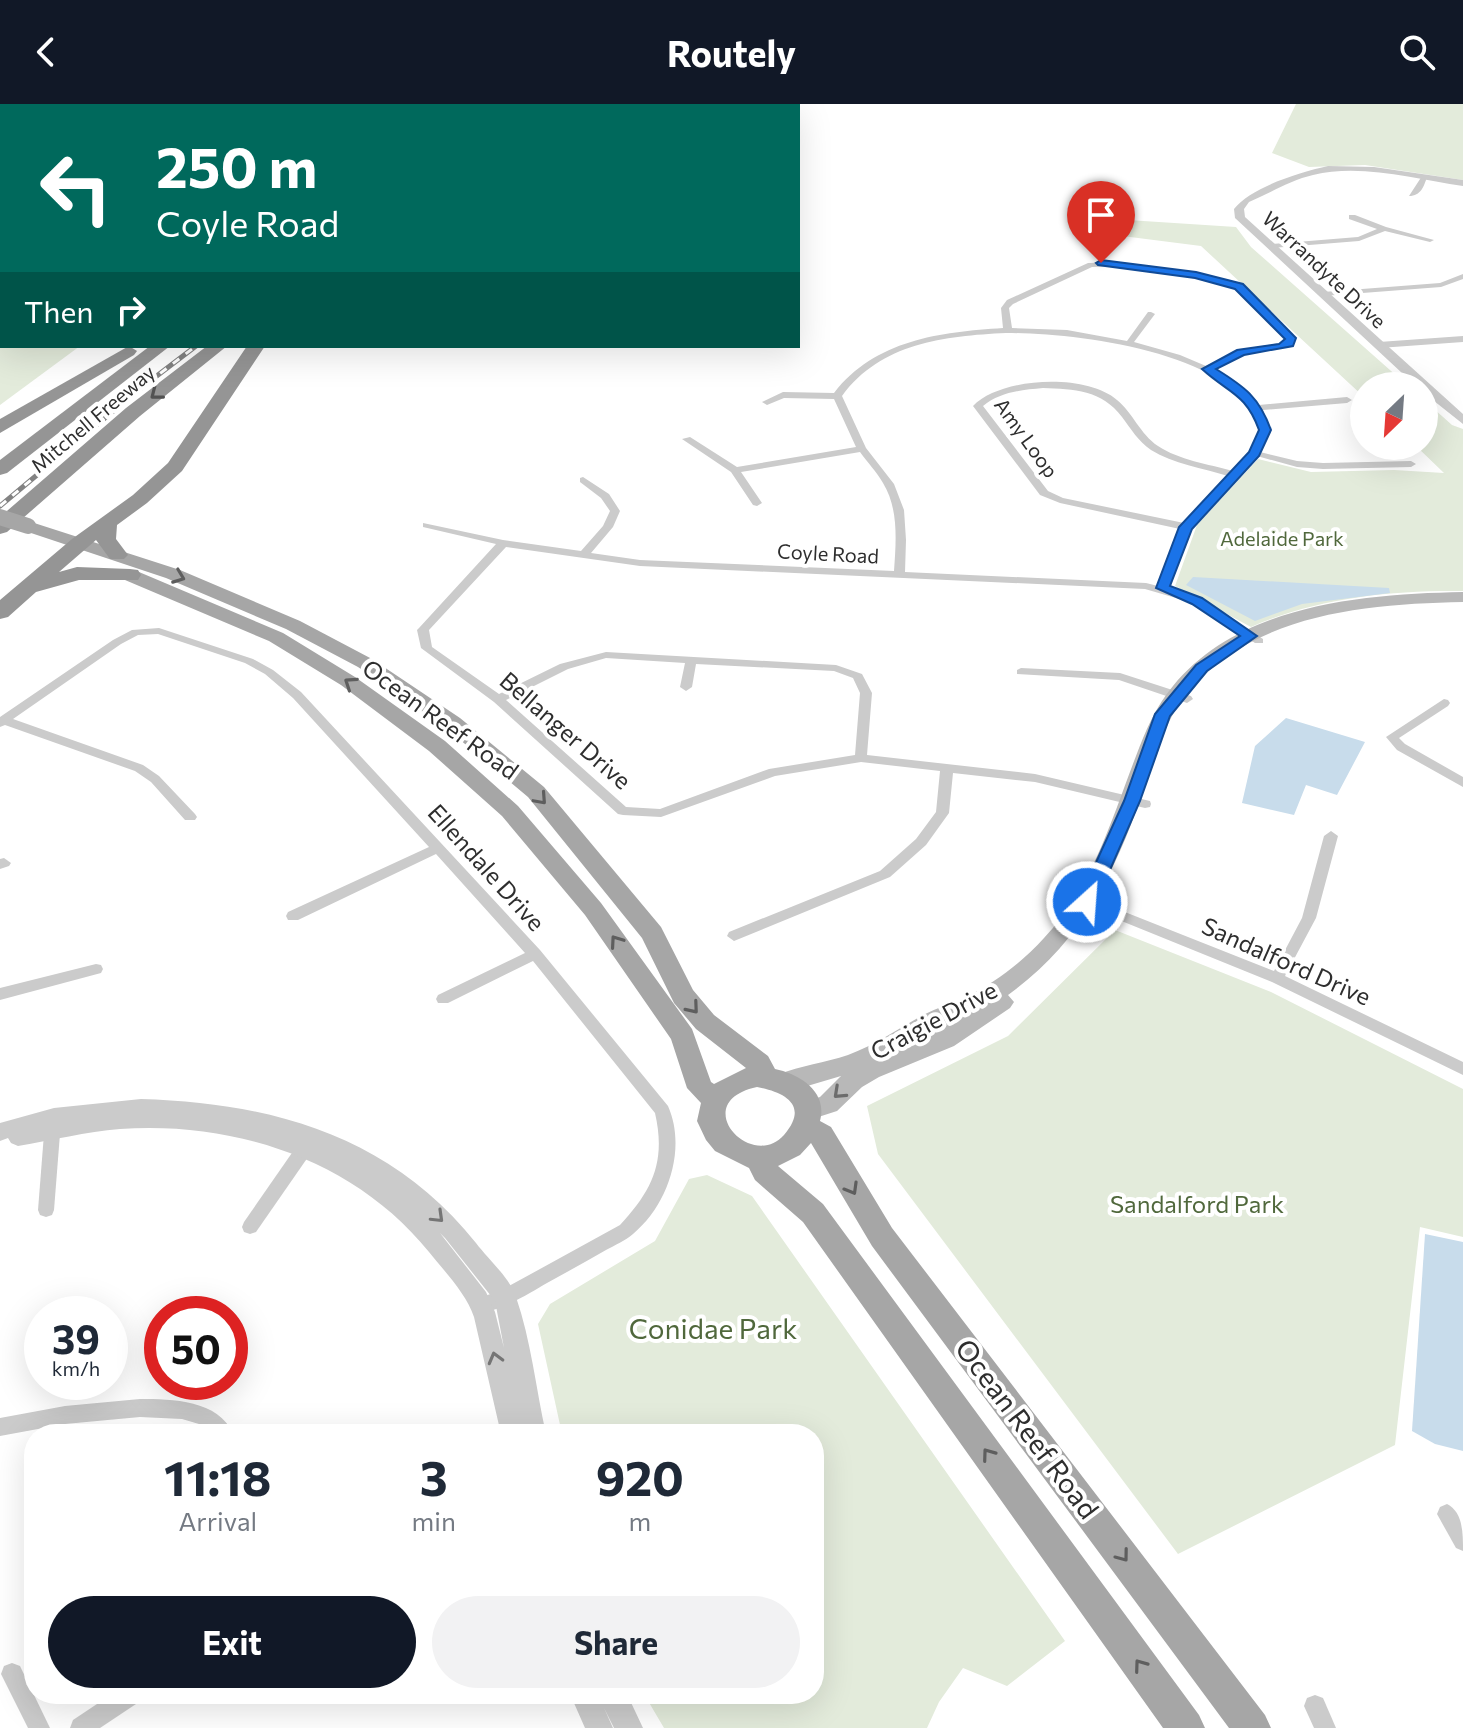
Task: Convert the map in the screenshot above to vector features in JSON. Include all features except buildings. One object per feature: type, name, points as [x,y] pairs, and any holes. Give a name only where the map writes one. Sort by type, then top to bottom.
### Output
[{"type":"highway","points":[[0,427],[133,348]]},
{"type":"highway","name":"Mitchell Freeway","points":[[0,469],[158,348]]},
{"type":"highway","name":"Mitchell Freeway","points":[[0,529],[133,412],[215,348]]},
{"type":"highway","points":[[6,607],[73,548],[160,483],[175,467],[255,348]]},
{"type":"highway","points":[[107,524],[106,539],[117,555]]},
{"type":"highway","points":[[6,607],[60,576],[77,573],[130,575]]},
{"type":"main road","name":"Ocean Reef Road","points":[[0,517],[23,531],[73,548],[276,637],[348,681],[437,746],[510,811],[593,909],[683,1036],[700,1088],[715,1099]]},
{"type":"main road","name":"Ocean Reef Road","points":[[0,529],[23,531]]},
{"type":"main road","name":"Ocean Reef Road","points":[[73,548],[117,555],[173,574],[293,625],[365,663],[453,723],[536,792],[652,933],[683,996],[705,1022],[776,1079]]},
{"type":"main road","name":"Craigie Drive","points":[[808,1119],[853,1080],[959,1032],[1056,961],[1092,904],[1138,802],[1156,730],[1202,668],[1258,637],[1309,615],[1374,602],[1463,600]]},
{"type":"main road","name":"Craigie Drive","points":[[776,1079],[855,1062],[898,1043],[941,1017],[980,1001],[1002,987],[1052,945],[1092,904]]},
{"type":"main road","points":[[776,1079],[804,1097],[808,1119],[801,1139],[789,1149],[758,1156],[735,1150],[718,1136],[711,1118],[715,1099],[736,1081],[776,1079]]},
{"type":"main road","name":"Ocean Reef Road","points":[[808,1119],[821,1135],[882,1237],[1252,1728]]},
{"type":"main road","name":"Ocean Reef Road","points":[[758,1156],[765,1172],[813,1213],[1186,1728]]},
{"type":"street","name":"Warrandyte Drive","points":[[1408,372],[1240,218],[1239,209],[1246,200],[1307,173],[1328,169],[1366,169],[1463,183]]},
{"type":"street","points":[[1412,194],[1418,191],[1424,177]]},
{"type":"street","points":[[1352,217],[1384,229],[1430,240]]},
{"type":"street","points":[[1272,246],[1359,239],[1384,229]]},
{"type":"street","points":[[1008,330],[1005,308],[1010,302],[1091,265],[1117,264],[1196,275],[1239,287],[1290,338],[1289,344],[1282,347],[1241,352],[1208,369]]},
{"type":"street","points":[[1323,294],[1441,285],[1463,276]]},
{"type":"street","points":[[1129,344],[1151,314]]},
{"type":"street","points":[[837,396],[856,370],[886,353],[924,341],[1008,330],[1074,335],[1129,344],[1208,369],[1240,390],[1257,408],[1265,430],[1255,453],[1186,527],[1163,588]]},
{"type":"street","points":[[1379,345],[1463,339]]},
{"type":"street","name":"Amy Loop","points":[[1186,527],[1060,500],[1044,493],[978,406],[984,397],[999,390],[1068,387],[1092,392],[1110,398],[1143,440],[1158,450],[1235,475]]},
{"type":"street","points":[[767,402],[783,395],[837,396]]},
{"type":"street","points":[[837,396],[862,449],[889,484],[899,510],[899,575]]},
{"type":"street","name":"Warrandyte Drive","points":[[1438,399],[1463,420]]},
{"type":"street","points":[[1257,408],[1347,400]]},
{"type":"street","points":[[687,439],[735,470],[757,503]]},
{"type":"street","points":[[735,470],[862,449]]},
{"type":"street","points":[[1255,453],[1297,464],[1323,466],[1411,464]]},
{"type":"street","points":[[583,480],[605,496],[615,511],[608,527],[583,556]]},
{"type":"street","name":"Coyle Road","points":[[427,525],[503,543],[640,563],[1163,588],[1197,601],[1258,637]]},
{"type":"street","name":"Bellanger Drive","points":[[503,543],[423,630],[427,648],[498,699],[623,811],[661,813],[773,772],[861,758],[1035,778],[1138,802]]},
{"type":"street","name":"Ellendale Drive","points":[[2,722],[136,632],[159,631],[249,661],[269,672],[297,695],[535,954],[662,1111],[668,1138],[668,1158],[658,1189],[640,1217],[626,1230],[505,1297],[481,1305]]},
{"type":"street","points":[[498,699],[580,658],[606,655],[836,668],[858,676],[866,693],[861,758]]},
{"type":"street","points":[[686,687],[691,661]]},
{"type":"street","points":[[1021,672],[1120,677],[1181,697]]},
{"type":"street","points":[[1444,703],[1392,737],[1401,747],[1463,783]]},
{"type":"street","points":[[2,722],[139,768],[155,779],[190,817]]},
{"type":"street","points":[[734,936],[885,874],[921,842],[942,813],[947,769]]},
{"type":"street","points":[[1277,978],[1309,918],[1331,836]]},
{"type":"street","points":[[293,916],[437,848]]},
{"type":"street","name":"Sandalford Drive","points":[[1092,904],[1277,978],[1463,1069]]},
{"type":"street","points":[[443,999],[535,954]]},
{"type":"street","points":[[0,994],[96,969]]},
{"type":"street","points":[[0,1132],[52,1124],[132,1120],[196,1122],[309,1141],[357,1154],[396,1180],[453,1231],[505,1297],[532,1424]]},
{"type":"street","points":[[0,1142],[52,1124]]},
{"type":"street","points":[[46,1210],[52,1124]]},
{"type":"street","points":[[250,1227],[309,1141]]},
{"type":"street","points":[[309,1141],[380,1187],[436,1241],[481,1305],[511,1424]]},
{"type":"street","points":[[0,1427],[140,1407],[183,1410],[203,1417],[212,1424]]},
{"type":"street","points":[[1447,1514],[1463,1541]]},
{"type":"street","points":[[12,1674],[24,1698]]},
{"type":"street","points":[[27,1704],[39,1728]]},
{"type":"street","points":[[81,1728],[116,1704]]},
{"type":"street","points":[[588,1704],[599,1728]]},
{"type":"street","points":[[617,1704],[627,1727]]},
{"type":"street","points":[[1315,1706],[1325,1728]]},
{"type":"green space","points":[[1296,104],[1463,104],[1463,180],[1365,165],[1309,167],[1272,153]]},
{"type":"green space","points":[[1097,218],[1236,227],[1251,247],[1392,372],[1350,372],[1350,384],[1201,246],[1083,231]]},
{"type":"green space","points":[[0,348],[77,348],[0,405]]},
{"type":"green space","name":"Adelaide Park","points":[[1438,412],[1452,425],[1463,429],[1463,591],[1409,592],[1355,598],[1302,609],[1251,627],[1175,586],[1197,525],[1258,459],[1311,472],[1394,470],[1444,473],[1431,460],[1438,460]]},
{"type":"green space","name":"Sandalford Park","points":[[1115,930],[1271,992],[1463,1089],[1463,1237],[1420,1227],[1395,1445],[1178,1554],[878,1154],[867,1106],[1008,1036]]},
{"type":"green space","name":"Conidae Park","points":[[707,1175],[752,1196],[1065,1641],[1007,1686],[963,1668],[939,1702],[927,1728],[664,1728],[650,1704],[824,1704],[824,1424],[560,1424],[538,1324],[550,1304],[655,1241],[689,1179]]},
{"type":"water","points":[[1193,577],[1389,588],[1390,593],[1302,604],[1255,621],[1186,585]]},
{"type":"water","points":[[1286,718],[1365,742],[1337,795],[1306,785],[1294,815],[1242,803],[1255,746]]},
{"type":"water","points":[[1425,1234],[1463,1242],[1463,1451],[1435,1444],[1412,1431]]},
{"type":"railway","points":[[0,506],[193,348]]},
{"type":"route","points":[[1087,902],[1132,801],[1163,714],[1202,668],[1250,636],[1197,601],[1163,588],[1186,527],[1255,453],[1265,430],[1257,408],[1240,390],[1208,369],[1241,352],[1282,347],[1289,344],[1290,338],[1239,287],[1196,275],[1101,263]]}]
